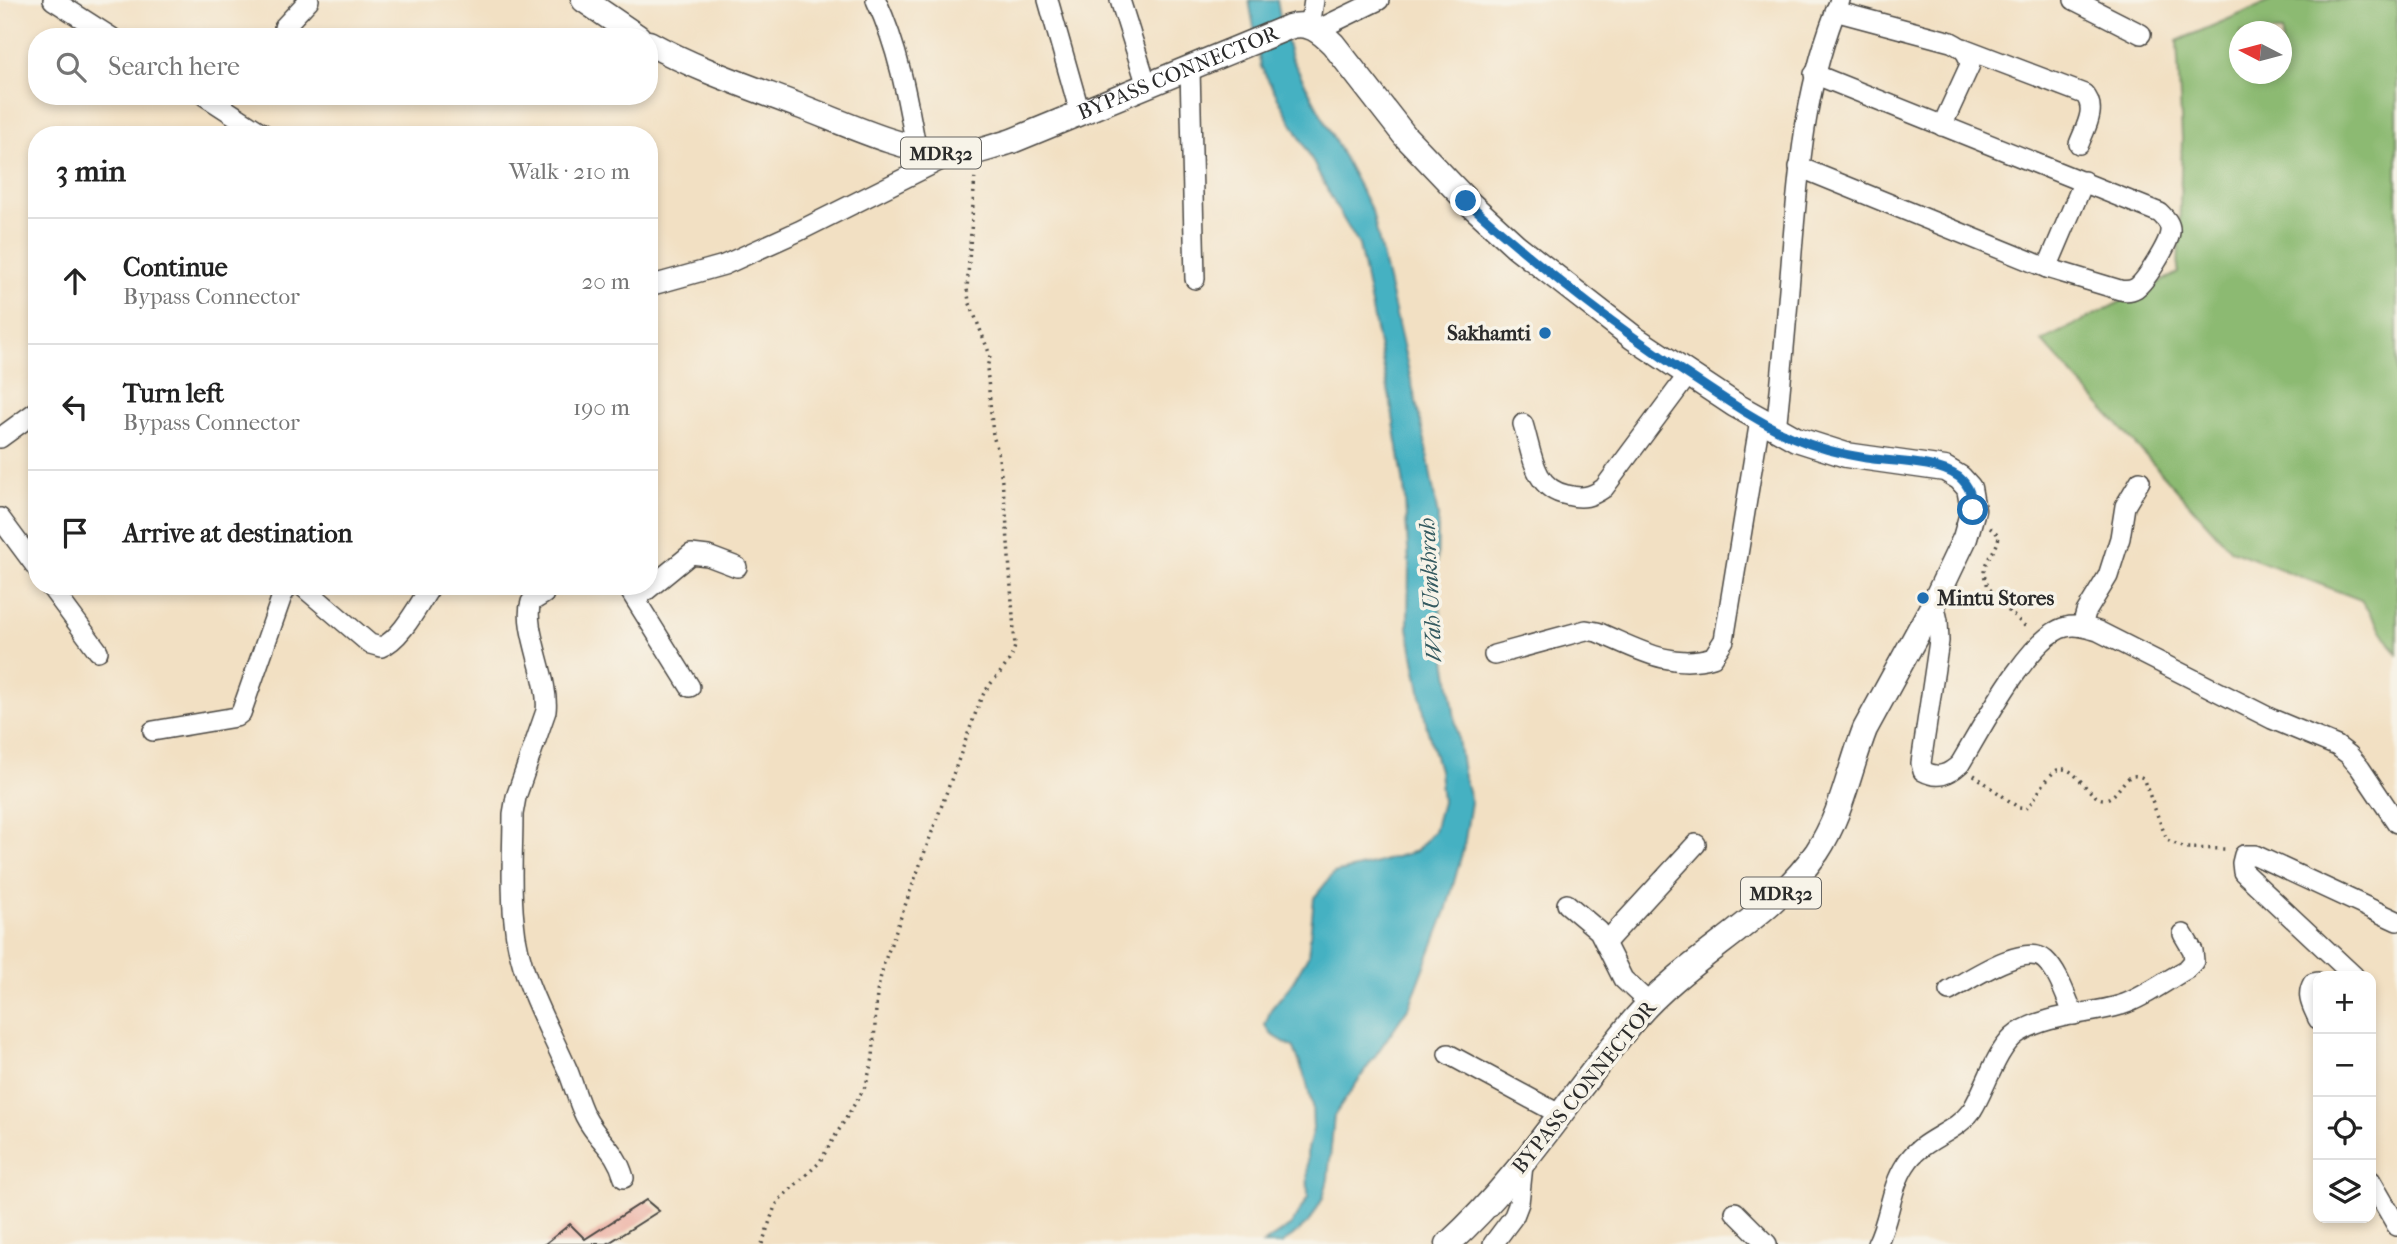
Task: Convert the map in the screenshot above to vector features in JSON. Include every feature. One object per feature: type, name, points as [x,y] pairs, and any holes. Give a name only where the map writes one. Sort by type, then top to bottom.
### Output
[{"type":"main road","points":[[584,0],[625,28]]},
{"type":"main road","name":"BYPASS CONNECTOR","points":[[658,48],[684,62],[860,130],[951,155],[977,152],[1012,141],[1235,51],[1304,27],[1333,44],[1405,136],[1466,201],[1516,246],[1634,338],[1768,425],[1825,450],[1934,467],[1960,478],[1969,488],[1973,510],[1970,525],[1934,603],[1866,729],[1839,812],[1816,852],[1798,876],[1774,900],[1679,974],[1649,1003],[1610,1049],[1523,1165],[1448,1244]]},
{"type":"street","points":[[53,0],[97,28]]},
{"type":"street","points":[[284,27],[309,0]]},
{"type":"street","points":[[876,0],[901,66],[916,147]]},
{"type":"street","points":[[1048,0],[1080,113]]},
{"type":"street","points":[[1120,0],[1147,86]]},
{"type":"street","points":[[1304,27],[1312,14],[1314,0]]},
{"type":"street","points":[[1304,27],[1379,0]]},
{"type":"street","points":[[2074,0],[2141,34]]},
{"type":"street","points":[[1494,655],[1586,631],[1597,632],[1670,661],[1696,662],[1713,657],[1724,640],[1768,425],[1808,105],[1814,74],[1837,6],[1951,42],[2084,94],[2092,110],[2079,144]]},
{"type":"street","points":[[1942,126],[1970,65],[1969,56],[1963,48]]},
{"type":"street","points":[[1190,69],[1195,279]]},
{"type":"street","points":[[1799,167],[2047,268],[2128,291],[2136,288],[2144,279],[2167,242],[2170,232],[2169,223],[2161,213],[1814,74]]},
{"type":"street","points":[[219,105],[251,126]]},
{"type":"street","points":[[658,283],[724,265],[844,210],[951,155]]},
{"type":"street","points":[[2047,268],[2084,181]]},
{"type":"street","points":[[1523,424],[1541,480],[1548,488],[1560,494],[1581,498],[1593,496],[1604,488],[1688,375]]},
{"type":"street","points":[[0,438],[28,418]]},
{"type":"street","points":[[2082,626],[2108,576],[2120,538],[2125,506],[2140,481]]},
{"type":"street","points":[[0,518],[28,556]]},
{"type":"street","points":[[658,575],[691,554],[708,556],[737,567]]},
{"type":"street","points":[[57,595],[98,651]]},
{"type":"street","points":[[153,731],[241,713],[283,595]]},
{"type":"street","points":[[312,595],[370,645],[381,647],[391,642],[425,595]]},
{"type":"street","points":[[542,595],[531,602],[529,610],[548,697],[513,814],[514,921],[519,953],[532,992],[584,1114],[619,1161],[624,1178]]},
{"type":"street","points":[[633,595],[690,687]]},
{"type":"street","points":[[1934,603],[1939,641],[1921,763],[1923,771],[1938,776],[1951,773],[1960,764],[2011,679],[2042,643],[2065,627],[2082,626],[2098,631],[2273,719],[2337,746],[2360,768],[2397,823]]},
{"type":"street","points":[[1606,942],[1696,844]]},
{"type":"street","points":[[2349,971],[2243,872],[2244,855],[2255,855],[2397,921]]},
{"type":"street","points":[[1567,904],[1599,931],[1623,979],[1649,1003]]},
{"type":"street","points":[[1877,1244],[1905,1165],[1916,1151],[1946,1132],[1972,1110],[2012,1038],[2019,1032],[2040,1024],[2124,1005],[2186,969],[2194,961],[2193,951],[2183,934]]},
{"type":"street","points":[[1949,991],[2001,963],[2021,955],[2035,955],[2045,960],[2055,975],[2074,1015]]},
{"type":"street","points":[[2313,984],[2309,999],[2313,1008]]},
{"type":"street","points":[[1448,1054],[1561,1115]]},
{"type":"street","points":[[1493,1244],[1514,1216],[1519,1203],[1523,1165]]},
{"type":"street","points":[[2376,1190],[2397,1226]]},
{"type":"street","points":[[1735,1212],[1767,1244]]},
{"type":"path","points":[[762,1244],[780,1199],[819,1163],[866,1085],[873,1058],[877,992],[884,963],[980,701],[990,683],[1008,666],[1015,646],[1006,513],[998,451],[993,436],[987,369],[990,355],[967,289],[977,152]]},
{"type":"path","points":[[1970,525],[1987,527],[1998,535],[1998,544],[1985,565],[1984,578],[1989,589],[2042,643]]},
{"type":"path","points":[[1960,764],[2019,808],[2026,809],[2033,803],[2051,774],[2060,769],[2068,770],[2098,798],[2106,799],[2115,794],[2130,776],[2137,775],[2143,778],[2167,841],[2185,848],[2219,848],[2244,855]]},
{"type":"green space","points":[[2273,0],[2397,0],[2397,654],[2361,600],[2231,550],[2042,341],[2178,273],[2182,138],[2177,41]]},
{"type":"water","name":"Wah Umkhrah","points":[[1249,0],[1277,0],[1291,57],[1372,211],[1425,441],[1438,517],[1437,571],[1443,639],[1463,772],[1471,802],[1464,846],[1446,911],[1410,1005],[1334,1116],[1328,1179],[1323,1198],[1310,1221],[1281,1244],[1263,1244],[1291,1225],[1308,1197],[1307,1153],[1313,1129],[1312,1106],[1294,1048],[1271,1034],[1265,1025],[1271,1009],[1291,985],[1308,956],[1314,898],[1334,873],[1416,851],[1434,831],[1442,802],[1439,770],[1427,728],[1408,628],[1409,564],[1404,485],[1391,404],[1359,245],[1261,67]]},
{"type":"building","points":[[646,1200],[659,1211],[607,1244],[545,1244],[570,1224],[585,1239]]},
{"type":"place","name":"Sakhamti","points":[[1545,333]]},
{"type":"place","name":"Mintu Stores","points":[[1923,598]]},
{"type":"route","points":[[1466,201],[1516,246],[1634,338],[1776,430],[1825,450],[1846,455],[1945,469],[1960,478],[1969,488],[1973,510]]}]
